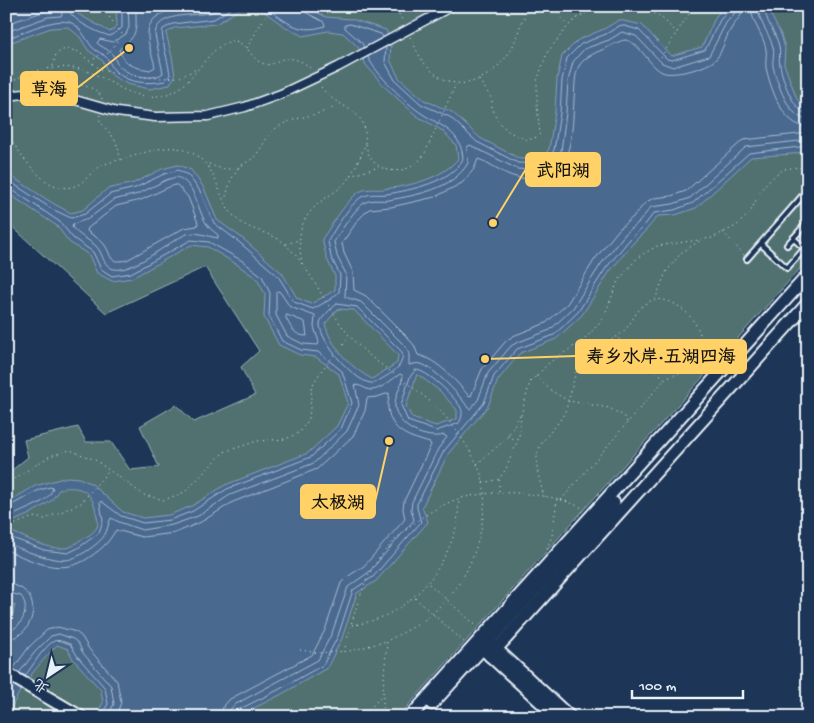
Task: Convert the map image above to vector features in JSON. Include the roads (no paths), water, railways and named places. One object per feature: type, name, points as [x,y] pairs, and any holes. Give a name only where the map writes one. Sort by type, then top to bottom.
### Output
[{"type":"street","points":[[6,96],[24,94],[68,98],[118,112],[155,117],[208,116],[245,107],[281,94],[452,6]]},
{"type":"street","points":[[485,645],[593,515],[808,275]]},
{"type":"street","points":[[421,717],[808,286]]},
{"type":"street","points":[[410,717],[485,645],[808,303]]},
{"type":"street","points":[[485,645],[557,717]]},
{"type":"street","points":[[485,645],[570,717]]},
{"type":"street","points":[[6,673],[66,717]]},
{"type":"street","points":[[6,682],[27,689],[81,717]]},
{"type":"lane","points":[[748,259],[804,194]]},
{"type":"lane","points":[[787,244],[805,225],[808,228]]},
{"type":"lane","points":[[761,244],[787,268],[806,247],[793,238]]},
{"type":"water","points":[[71,6],[78,14],[110,32],[117,26],[116,9],[118,6],[304,6],[326,17],[351,19],[386,30],[391,43],[390,60],[399,78],[424,100],[452,112],[480,138],[520,159],[542,159],[549,149],[555,112],[557,79],[562,56],[578,40],[604,29],[619,20],[642,25],[671,56],[702,47],[716,16],[726,6],[770,6],[770,13],[785,48],[784,64],[797,99],[808,111],[808,151],[751,157],[696,208],[675,215],[658,216],[610,271],[582,315],[556,339],[520,353],[498,380],[488,406],[448,454],[422,507],[428,522],[376,581],[357,593],[342,638],[327,668],[236,717],[94,717],[103,703],[101,690],[73,659],[68,649],[57,645],[36,668],[18,694],[10,712],[13,717],[6,717],[6,623],[13,614],[15,605],[6,602],[6,503],[35,486],[67,477],[79,478],[92,484],[123,512],[143,518],[169,515],[192,506],[225,485],[308,453],[337,426],[348,403],[339,374],[316,357],[300,355],[279,345],[264,317],[265,294],[257,279],[238,265],[208,247],[191,245],[132,278],[112,281],[97,273],[89,255],[69,242],[57,226],[6,192],[6,173],[71,213],[83,210],[107,189],[134,183],[162,169],[178,165],[191,170],[204,188],[217,220],[242,238],[282,273],[297,298],[311,304],[335,290],[335,276],[327,259],[322,239],[356,194],[363,190],[394,188],[424,180],[443,172],[458,159],[456,145],[443,131],[417,116],[385,87],[366,65],[358,47],[343,33],[328,31],[303,36],[287,28],[260,9],[243,7],[216,24],[174,28],[166,33],[175,76],[169,85],[150,89],[127,84],[113,76],[103,61],[88,50],[80,37],[68,27],[51,28],[6,44],[7,7]],"holes":[[[338,309],[354,310],[398,355],[397,363],[372,379],[349,363],[332,341],[325,324]],[[417,374],[440,391],[457,410],[457,419],[436,426],[412,418],[406,406]],[[76,488],[86,492],[92,500],[98,521],[97,527],[92,533],[71,547],[59,548],[39,544],[14,533],[10,529],[10,525],[14,521],[51,501],[59,490]]]},
{"type":"place","name":"草海","points":[[129,48]]},
{"type":"place","name":"武阳湖","points":[[493,223]]},
{"type":"place","name":"寿乡水岸·五湖四海","points":[[485,359]]},
{"type":"place","name":"太极湖","points":[[389,441]]}]
